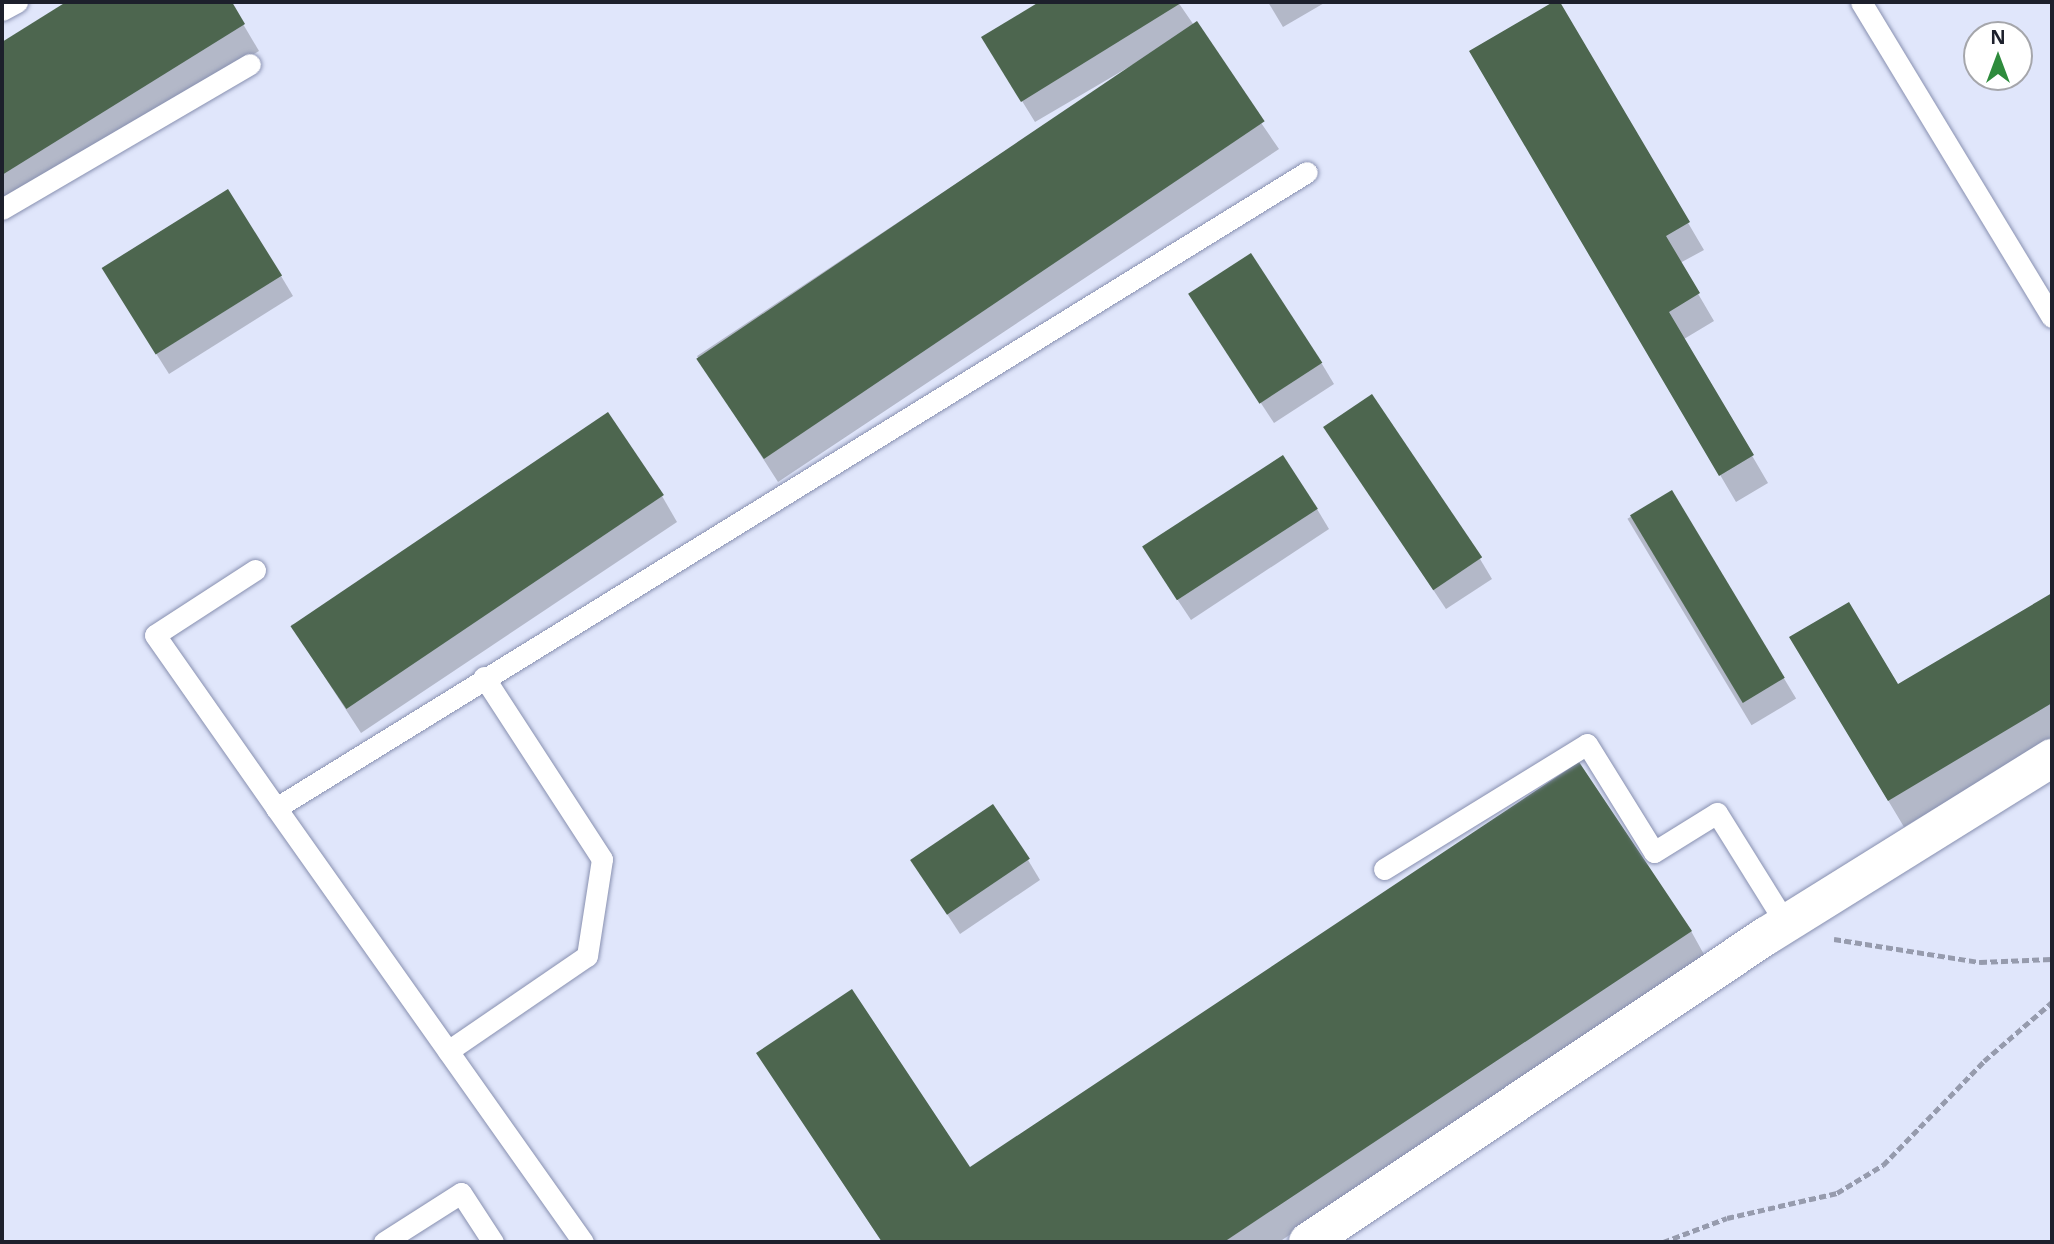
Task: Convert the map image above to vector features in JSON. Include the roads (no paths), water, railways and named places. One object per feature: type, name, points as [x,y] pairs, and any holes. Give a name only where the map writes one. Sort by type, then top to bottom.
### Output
[{"type":"street","points":[[1308,1242],[1776,930],[2052,758]]},
{"type":"lane","points":[[2,10],[17,2]]},
{"type":"lane","points":[[1861,2],[2052,317]]},
{"type":"lane","points":[[2,209],[250,64]]},
{"type":"lane","points":[[276,808],[484,677],[1307,172]]},
{"type":"lane","points":[[256,570],[155,635],[583,1242]]},
{"type":"lane","points":[[447,1051],[587,956],[602,859],[484,677]]},
{"type":"lane","points":[[1384,869],[1587,744],[1654,852],[1717,813],[1776,930]]},
{"type":"lane","points":[[384,1242],[461,1193],[493,1242]]}]
